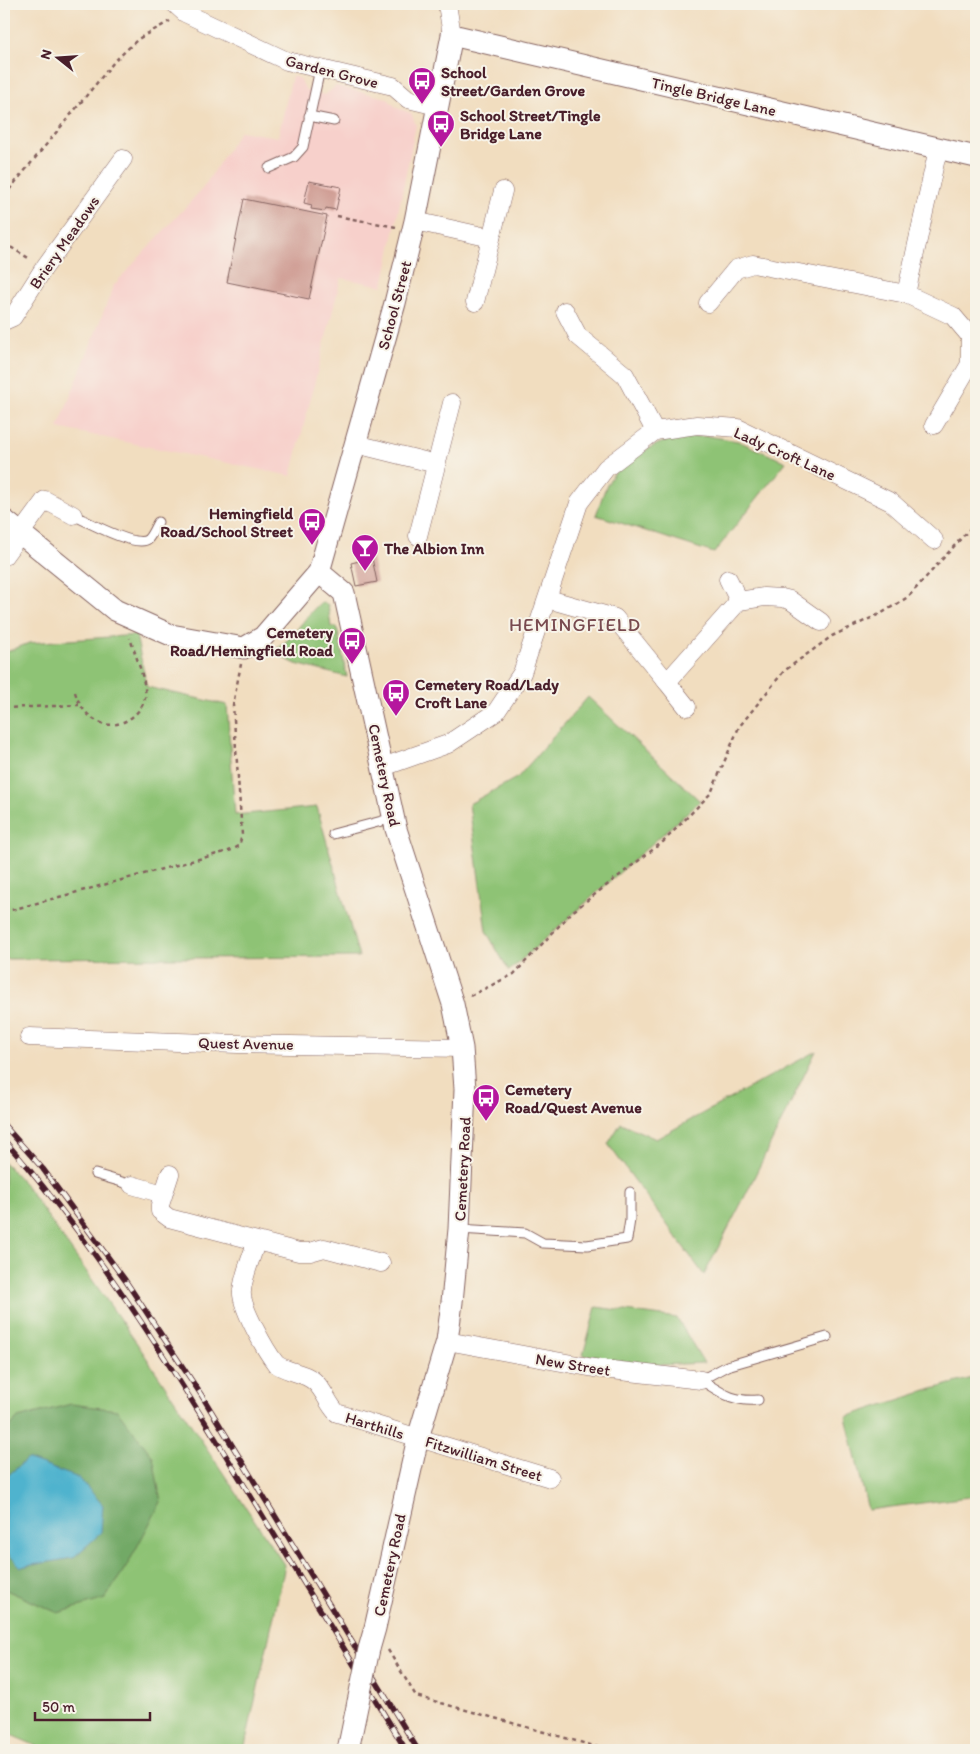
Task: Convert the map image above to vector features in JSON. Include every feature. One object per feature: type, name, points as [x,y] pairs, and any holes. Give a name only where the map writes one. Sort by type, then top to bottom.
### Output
[{"type":"street","points":[[447,4],[452,35]]},
{"type":"street","name":"Garden Grove","points":[[180,8],[288,62],[393,86],[408,99],[437,106]]},
{"type":"street","name":"School Street","points":[[319,572],[395,303],[414,226],[452,35]]},
{"type":"street","name":"Tingle Bridge Lane","points":[[452,35],[976,157]]},
{"type":"street","points":[[906,294],[938,149]]},
{"type":"street","name":"Briery Meadows","points":[[4,321],[13,317],[44,268],[123,159]]},
{"type":"street","points":[[475,302],[503,191]]},
{"type":"street","points":[[414,226],[491,238]]},
{"type":"street","points":[[708,303],[736,269],[753,264],[906,294],[953,316],[970,336],[970,364],[934,425]]},
{"type":"street","points":[[565,311],[578,336],[625,375],[655,431]]},
{"type":"street","points":[[418,536],[452,403]]},
{"type":"street","name":"Lady Croft Lane","points":[[383,767],[448,744],[496,712],[522,673],[579,503],[606,468],[655,431],[697,425],[738,428],[891,502],[934,540]]},
{"type":"street","points":[[356,444],[436,464]]},
{"type":"street","points":[[4,556],[45,500],[73,515]]},
{"type":"street","points":[[4,520],[115,610],[171,635],[244,648],[263,636],[319,572]]},
{"type":"street","name":"Cemetery Road","points":[[319,572],[344,593],[393,818],[453,1004],[462,1048],[465,1089],[459,1229],[447,1341],[418,1438],[369,1649],[348,1750]]},
{"type":"street","points":[[728,579],[739,602]]},
{"type":"street","points":[[667,682],[739,602],[764,597],[782,598],[790,600],[821,622]]},
{"type":"street","points":[[548,599],[615,618],[687,707]]},
{"type":"street","name":"Quest Avenue","points":[[29,1037],[238,1044],[462,1048]]},
{"type":"street","points":[[170,1174],[160,1205],[160,1211],[169,1218],[231,1233],[256,1242],[305,1253],[324,1248],[381,1263]]},
{"type":"street","points":[[132,1185],[163,1194]]},
{"type":"street","name":"Harthills","points":[[256,1242],[242,1291],[243,1300],[256,1330],[276,1364],[283,1369],[306,1376],[316,1383],[330,1406],[337,1413],[418,1438]]},
{"type":"street","name":"New Street","points":[[447,1341],[594,1368],[701,1380]]},
{"type":"street","name":"Fitzwilliam Street","points":[[418,1438],[550,1478]]},
{"type":"lane","points":[[269,168],[294,157],[302,147],[320,69]]},
{"type":"lane","points":[[309,116],[334,121]]},
{"type":"lane","points":[[73,515],[133,541],[142,542],[148,539],[158,522]]},
{"type":"lane","points":[[333,834],[393,818]]},
{"type":"lane","points":[[95,1174],[132,1185]]},
{"type":"lane","points":[[459,1229],[525,1233],[543,1243],[587,1245],[627,1239],[630,1220],[630,1192]]},
{"type":"lane","points":[[701,1380],[727,1366],[827,1338]]},
{"type":"lane","points":[[701,1380],[724,1394],[743,1402],[758,1400]]},
{"type":"path","points":[[4,196],[114,62],[138,39],[180,8]]},
{"type":"path","points":[[337,216],[414,226]]},
{"type":"path","points":[[4,243],[44,268]]},
{"type":"path","points":[[453,1004],[514,974],[572,912],[664,841],[711,793],[739,727],[784,671],[832,636],[882,613],[908,597],[976,522]]},
{"type":"path","points":[[75,692],[79,705],[100,723],[117,724],[132,718],[140,710],[146,697],[144,682],[124,614]]},
{"type":"path","points":[[4,912],[232,850],[239,846],[242,835],[233,705],[244,648]]},
{"type":"path","points":[[4,708],[79,705]]},
{"type":"path","points":[[375,1628],[416,1696],[608,1750]]},
{"type":"shaded area","points":[[292,76],[300,79],[306,90],[325,95],[336,86],[387,98],[397,108],[411,113],[416,125],[383,286],[341,278],[291,476],[58,428],[114,285],[203,188],[240,131],[278,137]]},
{"type":"green space","points":[[708,436],[738,441],[786,462],[714,553],[596,515],[613,475],[633,457],[669,440]]},
{"type":"green space","points":[[320,603],[328,605],[331,627],[337,627],[347,677],[296,664],[271,652],[291,636]]},
{"type":"green space","points":[[136,635],[147,687],[227,705],[235,815],[317,807],[359,957],[4,959],[4,653],[29,643]]},
{"type":"green space","points":[[588,697],[700,801],[509,971],[486,931],[469,804],[518,777]]},
{"type":"green space","points":[[816,1051],[704,1275],[608,1144],[621,1123],[656,1139]]},
{"type":"green space","points":[[4,1162],[24,1183],[136,1342],[285,1566],[244,1750],[46,1750],[4,1732]]},
{"type":"green space","points":[[596,1307],[677,1318],[704,1363],[657,1365],[620,1362],[583,1355]]},
{"type":"green space","points":[[976,1377],[976,1496],[868,1510],[846,1417]]},
{"type":"green space","points":[[71,1404],[117,1410],[153,1457],[161,1502],[129,1562],[105,1599],[58,1613],[4,1589],[4,1550],[21,1567],[5,1478],[4,1492],[4,1433],[18,1418]]},
{"type":"water","points":[[27,1459],[79,1478],[103,1505],[101,1533],[73,1558],[21,1567],[4,1550],[5,1478]]},
{"type":"building","points":[[309,181],[341,187],[336,210],[326,208],[325,211],[311,209],[312,205],[304,203]]},
{"type":"building","points":[[244,199],[327,216],[309,299],[227,282]]},
{"type":"building","points":[[372,558],[377,582],[356,586],[351,563]]},
{"type":"railway","points":[[4,1125],[43,1169],[125,1280],[202,1396],[418,1750]]},
{"type":"railway","points":[[4,1140],[69,1219],[129,1303],[212,1433],[406,1750]]},
{"type":"place","name":"School Street/Garden Grove","points":[[422,105]]},
{"type":"place","name":"School Street/Tingle Bridge Lane","points":[[441,148]]},
{"type":"place","name":"Hemingfield Road/School Street","points":[[312,546]]},
{"type":"place","name":"The Albion Inn","points":[[365,572]]},
{"type":"place","name":"Cemetery Road/Hemingfield Road","points":[[352,665]]},
{"type":"place","name":"Cemetery Road/Lady Croft Lane","points":[[396,717]]},
{"type":"place","name":"Cemetery Road/Quest Avenue","points":[[486,1122]]},
{"type":"district","name":"HEMINGFIELD","points":[[575,624]]}]
